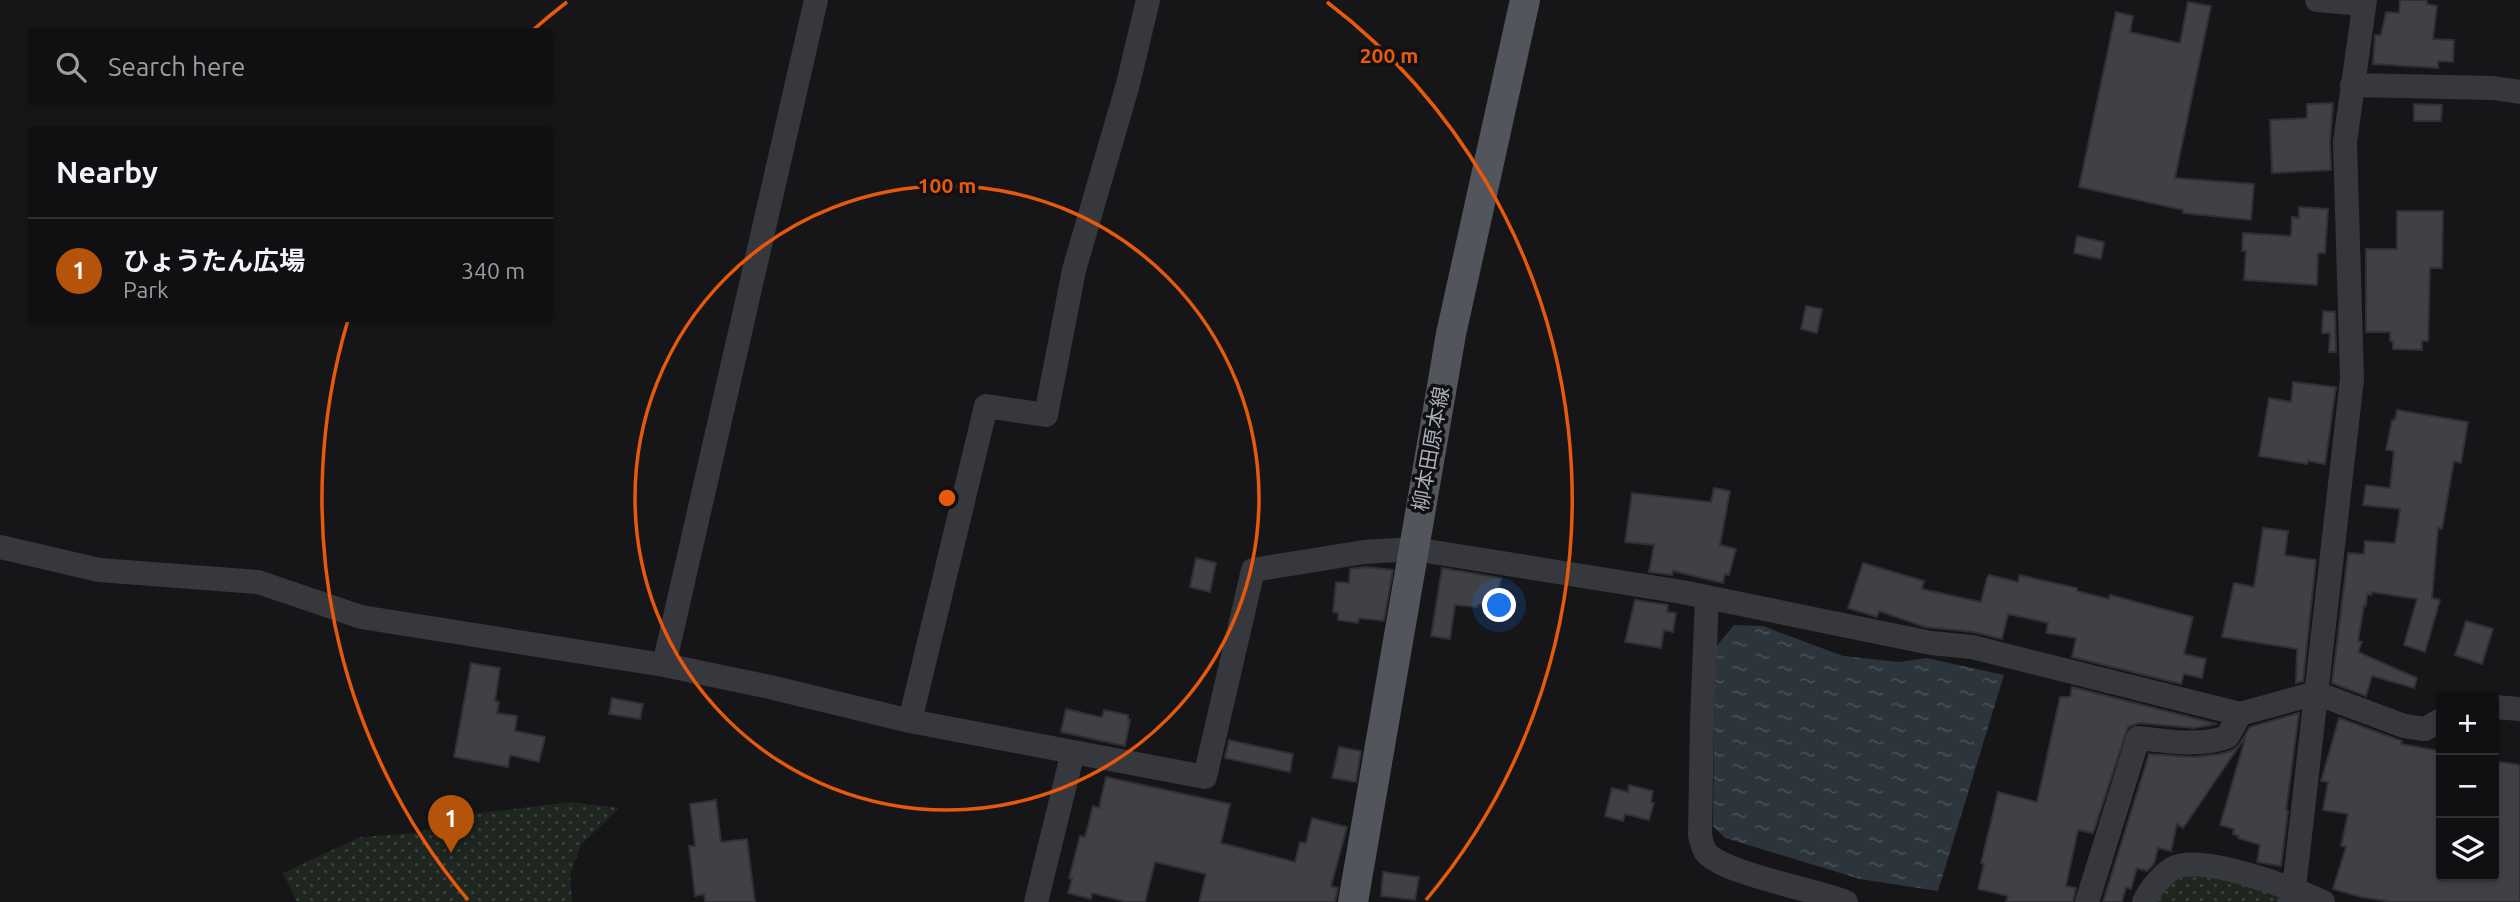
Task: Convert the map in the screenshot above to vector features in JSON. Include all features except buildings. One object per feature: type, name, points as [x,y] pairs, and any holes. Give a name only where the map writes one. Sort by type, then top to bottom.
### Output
[{"type":"main road","name":"柳本田原本線","points":[[1353,902],[1451,334],[1525,0]]},
{"type":"street","points":[[664,665],[816,0]]},
{"type":"street","points":[[910,722],[986,406],[1046,415],[1074,270],[1128,84],[1148,0]]},
{"type":"street","points":[[2291,895],[2353,379],[2345,142],[2365,2],[2317,0]]},
{"type":"street","points":[[2352,85],[2493,88],[2520,92]]},
{"type":"street","points":[[0,547],[99,570],[258,582],[361,617],[664,665],[769,687],[910,722],[1205,777],[1253,570],[1364,552],[1414,549],[1707,597],[1931,643],[1972,647],[2240,713],[2316,693],[2404,726],[2425,729],[2436,723]]},
{"type":"street","points":[[1707,597],[1702,694],[1700,835],[1705,852],[1728,868],[1846,902]]},
{"type":"street","points":[[2499,707],[2520,709]]},
{"type":"street","points":[[2087,902],[2138,738],[2213,742],[2227,737],[2240,713]]},
{"type":"street","points":[[1035,902],[1073,752]]},
{"type":"street","points":[[2144,902],[2151,888],[2176,866],[2211,867],[2259,877],[2291,895],[2323,902]]},
{"type":"shaded area","points":[[571,802],[619,808],[581,845],[570,875],[572,902],[297,902],[283,873],[360,837],[417,833],[472,814]]},
{"type":"shaded area","points":[[2198,869],[2283,893],[2281,902],[2149,902],[2154,892]]},
{"type":"water","points":[[1734,625],[1763,626],[1843,656],[1899,662],[1926,658],[2004,675],[1938,891],[1860,879],[1725,838],[1713,826],[1715,648]]},
{"type":"place","name":"ひょうたん広場","points":[[451,853]]}]
